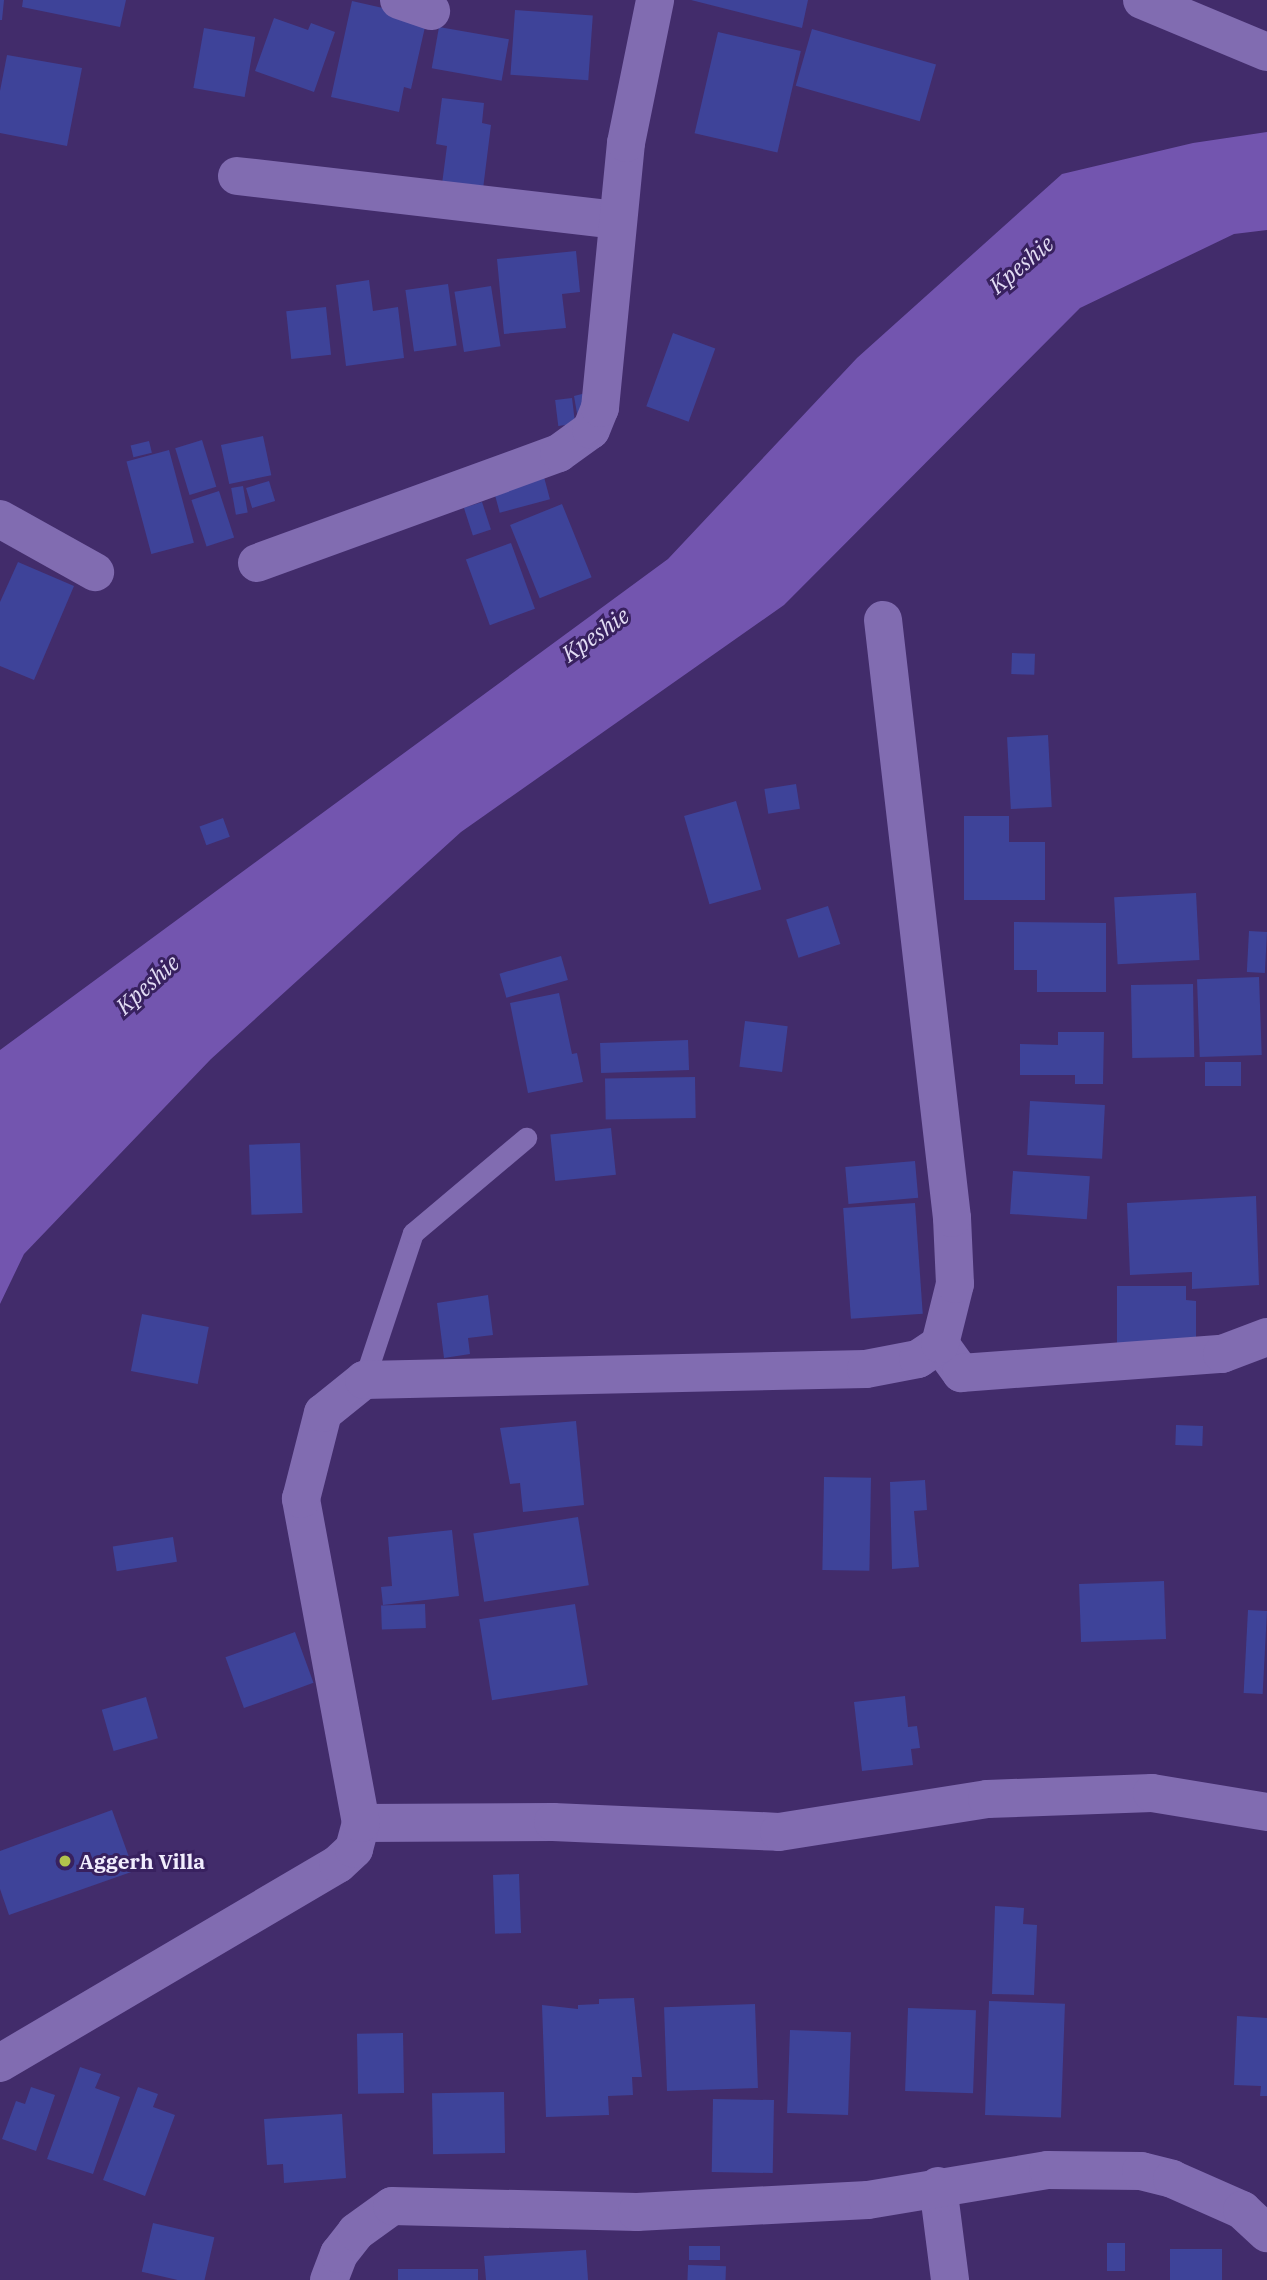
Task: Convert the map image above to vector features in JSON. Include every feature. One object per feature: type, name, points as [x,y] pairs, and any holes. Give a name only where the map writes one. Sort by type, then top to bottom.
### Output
[{"type":"street","points":[[257,563],[559,453],[591,430],[600,408],[615,220],[655,0]]},
{"type":"street","points":[[1142,0],[1267,52]]},
{"type":"street","points":[[237,176],[615,220]]},
{"type":"street","points":[[0,519],[95,572]]},
{"type":"street","points":[[0,2063],[338,1864],[354,1849],[360,1823],[301,1499],[323,1413],[364,1380],[866,1369],[919,1359],[940,1344],[955,1284],[952,1218],[883,620]]},
{"type":"street","points":[[940,1344],[961,1373],[1222,1354],[1267,1337]]},
{"type":"street","points":[[360,1823],[553,1822],[779,1832],[987,1799],[1152,1793],[1267,1812]]},
{"type":"street","points":[[329,2280],[339,2255],[356,2232],[391,2206],[637,2212],[868,2200],[1048,2169],[1141,2171],[1172,2179],[1242,2210],[1267,2233]]},
{"type":"street","points":[[938,2186],[950,2280]]},
{"type":"lane","points":[[364,1380],[413,1233],[526,1138]]},
{"type":"water","name":"Kpeshie","points":[[1267,132],[1267,230],[1234,234],[1080,308],[784,605],[461,832],[211,1059],[24,1254],[0,1304],[0,1050],[668,559],[857,358],[1062,174],[1193,143]]},
{"type":"building","points":[[0,0],[4,0],[2,20],[0,20]]},
{"type":"building","points":[[23,0],[126,0],[120,27],[22,7]]},
{"type":"building","points":[[691,0],[808,0],[802,28]]},
{"type":"building","points":[[352,1],[427,18],[411,89],[404,87],[399,112],[331,97]]},
{"type":"building","points":[[515,10],[593,15],[588,80],[510,75]]},
{"type":"building","points":[[274,18],[308,30],[311,23],[335,32],[314,92],[255,71]]},
{"type":"building","points":[[439,27],[509,39],[502,81],[432,68]]},
{"type":"building","points":[[204,28],[255,37],[245,97],[193,88]]},
{"type":"building","points":[[812,29],[936,65],[920,121],[796,86]]},
{"type":"building","points":[[718,32],[801,51],[777,152],[695,133]]},
{"type":"building","points":[[7,55],[82,68],[67,146],[0,133],[0,91]]},
{"type":"building","points":[[442,98],[484,103],[482,123],[491,125],[483,189],[442,184],[447,146],[436,144]]},
{"type":"building","points":[[576,251],[580,292],[562,294],[566,328],[504,334],[497,259]]},
{"type":"building","points":[[369,280],[373,311],[398,307],[404,358],[346,366],[336,285]]},
{"type":"building","points":[[448,284],[457,345],[414,351],[405,290]]},
{"type":"building","points":[[491,286],[501,346],[464,352],[454,292]]},
{"type":"building","points":[[326,307],[331,355],[291,359],[286,311]]},
{"type":"building","points":[[673,333],[715,348],[689,422],[646,406]]},
{"type":"building","points":[[586,393],[579,425],[574,396]]},
{"type":"building","points":[[572,398],[575,424],[558,426],[555,400]]},
{"type":"building","points":[[263,436],[271,475],[229,484],[221,445]]},
{"type":"building","points":[[202,440],[216,487],[190,495],[175,448]]},
{"type":"building","points":[[149,441],[152,453],[133,457],[131,446]]},
{"type":"building","points":[[169,450],[194,543],[151,554],[126,461]]},
{"type":"building","points":[[544,477],[550,499],[500,513],[494,490]]},
{"type":"building","points":[[269,481],[275,501],[252,508],[246,488]]},
{"type":"building","points":[[243,486],[248,513],[236,515],[231,488]]},
{"type":"building","points":[[219,491],[234,538],[207,547],[191,500]]},
{"type":"building","points":[[482,502],[491,530],[473,535],[464,508]]},
{"type":"building","points":[[562,504],[592,577],[540,598],[510,525]]},
{"type":"building","points":[[511,543],[535,609],[490,625],[466,559]]},
{"type":"building","points":[[18,562],[74,586],[34,680],[0,666],[0,602]]},
{"type":"building","points":[[1012,653],[1035,654],[1034,675],[1011,674]]},
{"type":"building","points":[[1048,735],[1052,807],[1011,809],[1007,737]]},
{"type":"building","points":[[796,784],[800,809],[768,814],[764,789]]},
{"type":"building","points":[[736,801],[761,889],[709,904],[684,816]]},
{"type":"building","points":[[964,816],[1009,816],[1009,842],[1045,842],[1045,900],[964,900]]},
{"type":"building","points":[[223,818],[230,837],[206,845],[200,827]]},
{"type":"building","points":[[1196,893],[1200,960],[1118,964],[1114,897]]},
{"type":"building","points":[[828,906],[840,944],[799,958],[786,920]]},
{"type":"building","points":[[1014,922],[1106,923],[1106,992],[1037,992],[1037,970],[1014,970]]},
{"type":"building","points":[[1249,931],[1267,932],[1265,973],[1247,972]]},
{"type":"building","points":[[561,956],[568,980],[506,998],[499,974]]},
{"type":"building","points":[[1259,977],[1262,1055],[1200,1057],[1197,979]]},
{"type":"building","points":[[1193,984],[1194,1057],[1132,1058],[1131,985]]},
{"type":"building","points":[[559,993],[572,1054],[577,1053],[583,1082],[528,1093],[510,1003]]},
{"type":"building","points":[[745,1021],[788,1026],[782,1072],[739,1067]]},
{"type":"building","points":[[1058,1032],[1104,1032],[1103,1084],[1075,1084],[1075,1075],[1020,1075],[1020,1044],[1058,1045]]},
{"type":"building","points":[[688,1040],[689,1070],[601,1073],[600,1043]]},
{"type":"building","points":[[1205,1062],[1241,1062],[1241,1086],[1205,1086]]},
{"type":"building","points":[[695,1077],[696,1118],[606,1120],[605,1079]]},
{"type":"building","points":[[1030,1101],[1105,1105],[1102,1159],[1027,1155]]},
{"type":"building","points":[[611,1128],[616,1175],[555,1181],[550,1134]]},
{"type":"building","points":[[300,1143],[302,1213],[251,1215],[249,1145]]},
{"type":"building","points":[[915,1161],[918,1198],[848,1204],[845,1167]]},
{"type":"building","points":[[1013,1171],[1090,1176],[1087,1219],[1010,1214]]},
{"type":"building","points":[[1256,1196],[1259,1285],[1192,1289],[1192,1272],[1130,1275],[1127,1203]]},
{"type":"building","points":[[915,1203],[923,1314],[851,1319],[843,1208]]},
{"type":"building","points":[[1117,1286],[1186,1286],[1186,1300],[1196,1301],[1196,1350],[1117,1350]]},
{"type":"building","points":[[488,1295],[493,1335],[468,1338],[470,1354],[444,1358],[437,1303]]},
{"type":"building","points":[[142,1314],[209,1327],[198,1384],[131,1371]]},
{"type":"building","points":[[576,1421],[584,1505],[523,1512],[520,1483],[510,1484],[500,1428]]},
{"type":"building","points":[[1176,1425],[1203,1426],[1202,1446],[1175,1445]]},
{"type":"building","points":[[824,1477],[871,1478],[869,1571],[822,1570]]},
{"type":"building","points":[[925,1480],[927,1510],[914,1511],[919,1567],[892,1569],[890,1482]]},
{"type":"building","points":[[578,1517],[589,1585],[484,1602],[473,1534]]},
{"type":"building","points":[[452,1530],[459,1596],[383,1605],[381,1587],[392,1586],[388,1537]]},
{"type":"building","points":[[173,1537],[177,1562],[117,1571],[113,1547]]},
{"type":"building","points":[[1164,1581],[1166,1639],[1081,1642],[1079,1584]]},
{"type":"building","points":[[425,1604],[426,1628],[382,1630],[381,1606]]},
{"type":"building","points":[[575,1604],[588,1685],[492,1700],[479,1619]]},
{"type":"building","points":[[1248,1610],[1267,1611],[1263,1694],[1244,1693]]},
{"type":"building","points":[[295,1632],[313,1683],[244,1708],[225,1657]]},
{"type":"building","points":[[905,1696],[908,1727],[917,1726],[920,1748],[911,1749],[913,1765],[862,1771],[854,1702]]},
{"type":"building","points":[[146,1697],[158,1738],[114,1751],[102,1710]]},
{"type":"building","name":"Aggerh Villa","points":[[112,1810],[134,1871],[9,1915],[0,1889],[0,1851]]},
{"type":"building","points":[[519,1874],[521,1933],[495,1934],[493,1875]]},
{"type":"building","points":[[995,1906],[1024,1908],[1023,1924],[1037,1925],[1034,1995],[992,1994]]},
{"type":"building","points":[[634,1998],[642,2077],[632,2077],[633,2095],[608,2096],[609,2115],[546,2117],[542,2005],[578,2009],[578,2005],[599,2004],[599,1999]]},
{"type":"building","points":[[989,2001],[1065,2004],[1061,2118],[985,2115]]},
{"type":"building","points":[[755,2004],[758,2088],[667,2091],[664,2007]]},
{"type":"building","points":[[908,2008],[976,2010],[973,2093],[905,2091]]},
{"type":"building","points":[[1237,2016],[1267,2018],[1267,2096],[1260,2096],[1261,2086],[1234,2085]]},
{"type":"building","points":[[790,2030],[851,2032],[848,2115],[787,2113]]},
{"type":"building","points":[[403,2033],[404,2093],[358,2094],[357,2034]]},
{"type":"building","points":[[80,2067],[101,2074],[95,2088],[120,2097],[93,2174],[47,2159]]},
{"type":"building","points":[[31,2087],[55,2095],[36,2151],[2,2139],[16,2101],[25,2104]]},
{"type":"building","points":[[138,2087],[158,2094],[153,2107],[175,2115],[145,2196],[103,2180]]},
{"type":"building","points":[[504,2092],[505,2153],[433,2154],[432,2093]]},
{"type":"building","points":[[713,2099],[774,2100],[773,2173],[712,2172]]},
{"type":"building","points":[[342,2114],[346,2178],[284,2183],[283,2164],[267,2165],[264,2119]]},
{"type":"building","points":[[153,2223],[214,2237],[204,2280],[178,2280],[142,2272]]},
{"type":"building","points":[[1107,2243],[1125,2243],[1125,2271],[1107,2271]]},
{"type":"building","points":[[689,2246],[720,2246],[720,2260],[689,2260]]},
{"type":"building","points":[[1170,2249],[1222,2249],[1222,2280],[1170,2280]]},
{"type":"building","points":[[586,2250],[588,2280],[486,2280],[484,2256]]},
{"type":"building","points":[[688,2265],[726,2266],[725,2280],[687,2280]]},
{"type":"building","points":[[398,2269],[478,2269],[478,2280],[398,2280]]},
{"type":"place","name":"Aggerh Villa","points":[[65,1861]]}]
